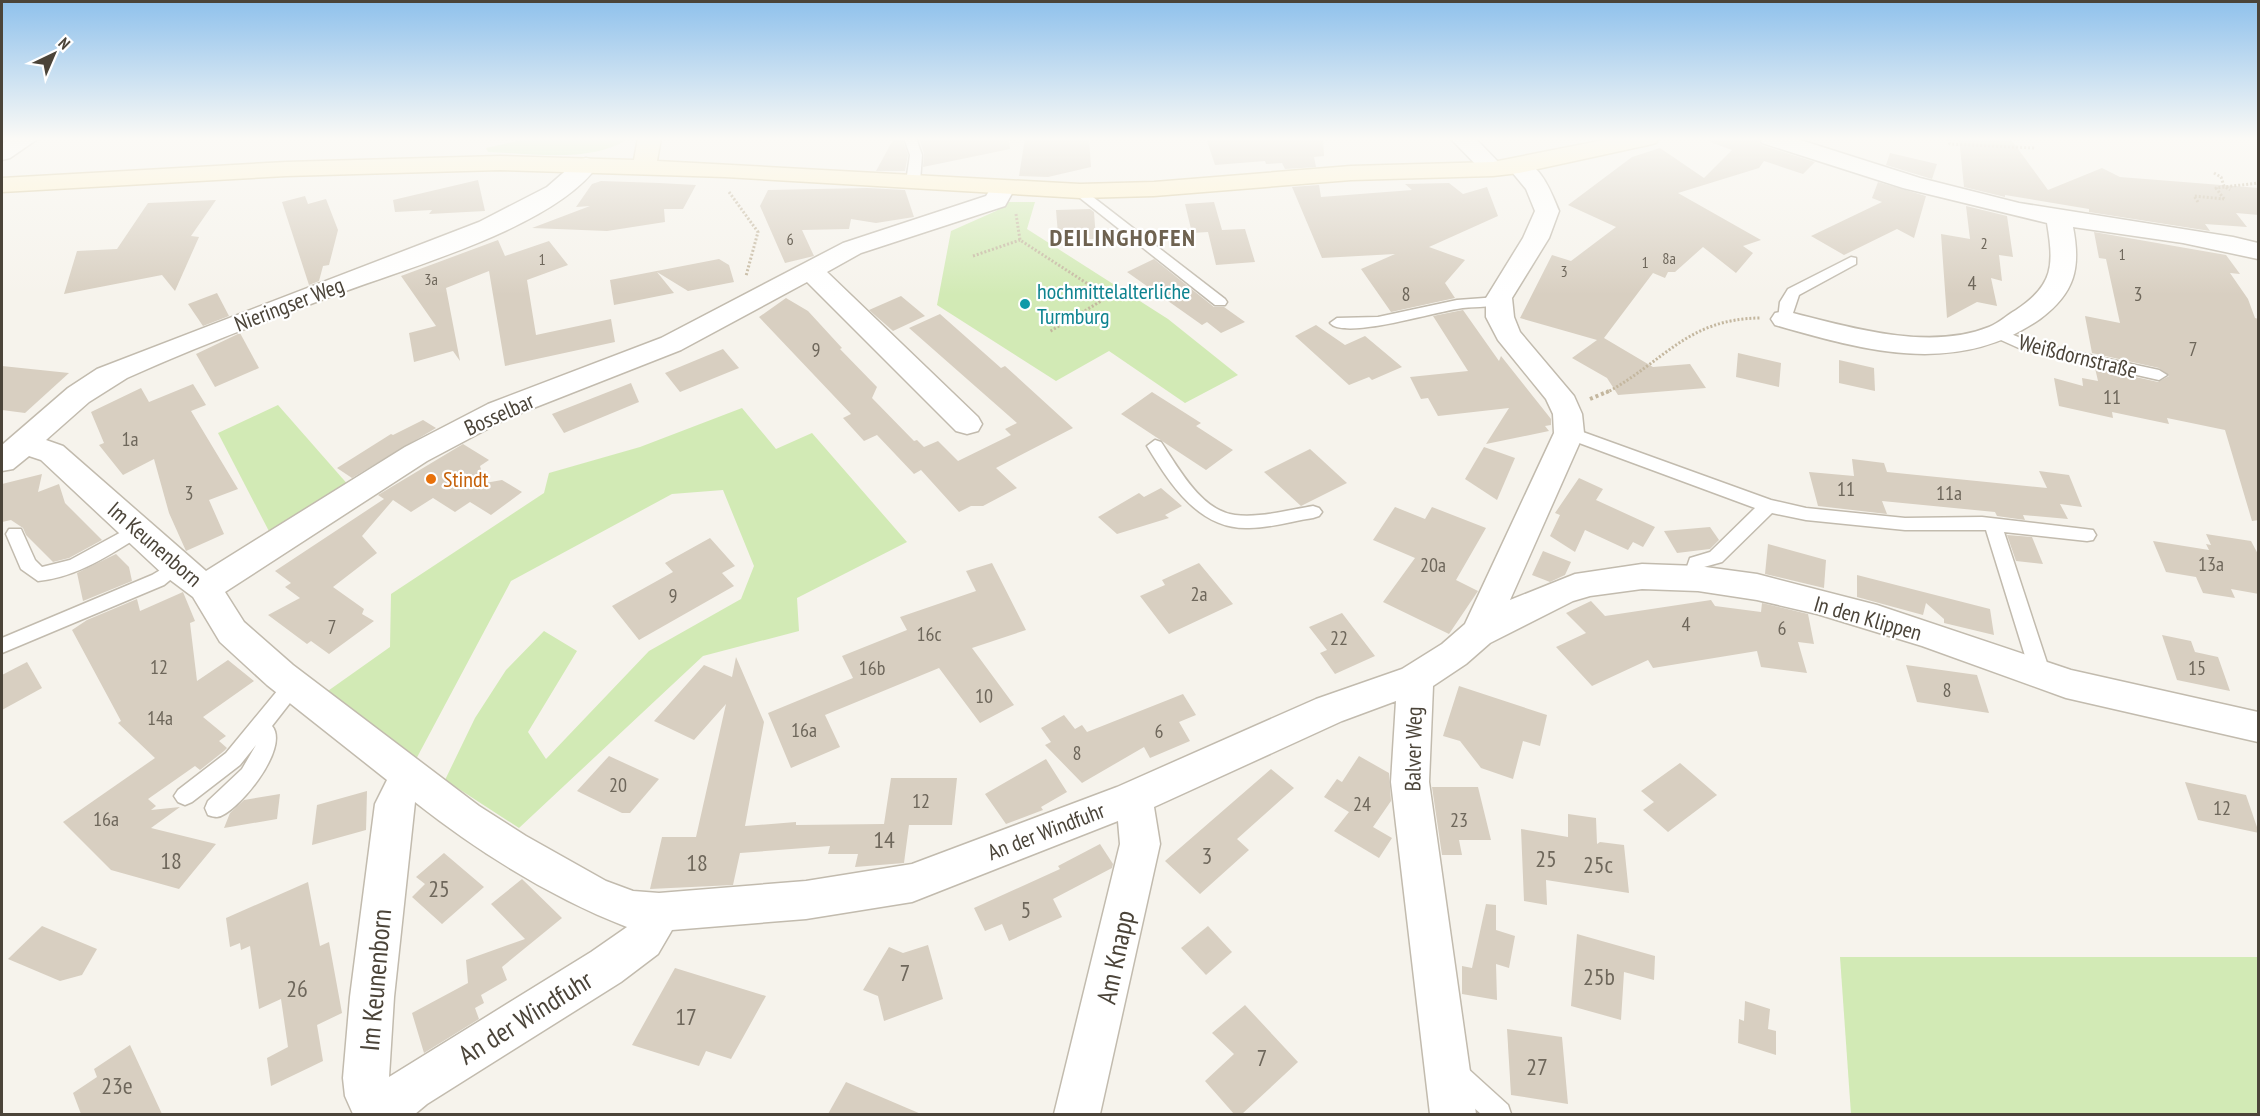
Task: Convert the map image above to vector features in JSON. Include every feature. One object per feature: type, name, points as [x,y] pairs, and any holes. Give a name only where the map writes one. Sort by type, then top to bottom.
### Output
[{"type":"main road","points":[[971,190],[999,194],[1114,190]]},
{"type":"street","name":"Nieringser Weg","points":[[13,452],[61,408],[108,376],[215,332],[475,234],[522,212],[557,190]]},
{"type":"street","points":[[1538,190],[1547,211],[1536,238],[1498,301],[1500,317],[1508,332],[1566,403]]},
{"type":"street","points":[[1938,190],[2006,208],[2184,236],[2259,251]]},
{"type":"street","name":"Bosselbar","points":[[205,588],[407,460],[498,411],[671,344],[744,303],[852,248],[999,194]]},
{"type":"street","name":"Weißdornstraße","points":[[1785,319],[1836,334],[1926,344],[1954,342],[1997,333],[2038,308],[2060,282],[2064,257],[2058,217]]},
{"type":"street","points":[[810,270],[967,424]]},
{"type":"street","name":"Balver Weg","points":[[1453,1114],[1410,782],[1415,679],[1455,654],[1478,633],[1569,433],[1571,420],[1566,403]]},
{"type":"street","name":"Im Keunenborn","points":[[13,452],[52,453],[177,567],[205,588],[232,632],[294,686],[465,818],[512,849]]},
{"type":"street","name":"In den Klippen","points":[[1478,633],[1587,583],[1627,576],[1692,578],[1732,583],[1855,613],[2040,672],[2066,683],[2259,727]]},
{"type":"street","name":"An der Windfuhr","points":[[512,849],[592,894],[633,910],[659,912],[806,900],[912,883],[1131,799],[1329,710],[1415,679]]},
{"type":"street","name":"Im Keunenborn","points":[[380,1114],[368,1096],[366,1078],[372,997],[394,804],[410,774]]},
{"type":"street","name":"Am Knapp","points":[[1076,1114],[1140,844],[1140,828],[1131,799]]},
{"type":"street","name":"An der Windfuhr","points":[[380,1114],[411,1088],[606,967],[644,940],[659,912]]},
{"type":"lane","points":[[1080,191],[1220,302]]},
{"type":"lane","points":[[1785,319],[1787,302],[1793,292],[1851,261]]},
{"type":"lane","points":[[1336,323],[1378,321],[1457,304],[1498,301]]},
{"type":"lane","name":"Weißdornstraße","points":[[1997,333],[2026,346],[2159,375]]},
{"type":"lane","points":[[1569,433],[1768,506],[1806,513],[1905,524],[1993,525],[2087,535]]},
{"type":"lane","points":[[1155,446],[1195,502],[1224,518],[1246,523],[1313,512]]},
{"type":"lane","points":[[1692,578],[1696,563],[1716,557],[1768,506]]},
{"type":"lane","points":[[1993,525],[2040,672]]},
{"type":"lane","points":[[15,534],[27,564],[38,574],[52,574],[65,570],[136,530]]},
{"type":"lane","points":[[2,646],[158,580],[177,567]]},
{"type":"lane","points":[[185,796],[233,759],[294,686]]},
{"type":"lane","points":[[216,808],[254,770],[268,746],[268,735],[260,726]]},
{"type":"lane","points":[[1446,1065],[1499,1114]]},
{"type":"path","points":[[727,190],[758,232],[747,264],[744,303]]},
{"type":"path","points":[[2198,202],[2194,196],[2224,199],[2218,190]]},
{"type":"path","points":[[999,194],[1016,213],[1020,240],[1108,297],[1048,332]]},
{"type":"path","points":[[972,256],[1020,240]]},
{"type":"path","points":[[1566,403],[1598,397],[1641,372],[1692,331],[1737,317],[1785,319]]},
{"type":"green space","points":[[1009,202],[1035,202],[1027,229],[1168,319],[1238,375],[1185,403],[1109,351],[1056,381],[937,305],[951,231],[996,211]]},
{"type":"green space","points":[[278,405],[350,487],[272,537],[218,433]]},
{"type":"green space","points":[[742,408],[776,449],[812,433],[907,542],[797,598],[799,631],[703,656],[519,828],[445,780],[475,718],[506,670],[544,631],[577,651],[528,732],[546,759],[649,651],[741,599],[754,566],[723,490],[672,494],[511,581],[414,763],[325,693],[390,647],[391,594],[544,493],[549,473],[640,447]]},
{"type":"green space","points":[[1840,957],[2258,957],[2258,1114],[1851,1114]]},
{"type":"building","points":[[435,190],[480,190],[485,211],[429,214],[432,210],[395,212],[393,200]]},
{"type":"building","points":[[588,190],[693,190],[683,209],[664,209],[665,222],[607,231],[532,228],[590,206],[576,207]]},
{"type":"building","points":[[768,190],[905,190],[914,217],[876,223],[851,219],[849,229],[802,230],[814,256],[785,263],[760,206]]},
{"type":"building","points":[[1293,190],[1320,190],[1321,197],[1411,190],[1458,190],[1463,194],[1476,190],[1488,190],[1498,216],[1429,247],[1465,260],[1445,283],[1455,298],[1391,312],[1361,269],[1395,254],[1322,258]]},
{"type":"building","points":[[1588,190],[1687,190],[1678,193],[1761,240],[1743,246],[1753,253],[1736,273],[1703,247],[1675,272],[1668,272],[1665,278],[1653,273],[1604,338],[1653,367],[1690,364],[1706,388],[1618,395],[1607,378],[1572,358],[1597,340],[1520,318],[1552,255],[1571,261],[1616,227],[1568,205]]},
{"type":"building","points":[[1875,190],[1906,190],[1926,196],[1914,238],[1897,229],[1844,255],[1811,236],[1882,202],[1872,198]]},
{"type":"building","points":[[1977,190],[2259,190],[2259,215],[2236,213],[2247,227],[2205,224],[2210,231],[2089,212],[2089,209],[2005,195],[2005,197]]},
{"type":"building","points":[[305,196],[308,204],[326,199],[338,230],[329,265],[323,266],[319,281],[309,285],[282,202]]},
{"type":"building","points":[[216,200],[191,236],[199,237],[175,291],[162,275],[64,294],[77,251],[117,249],[148,203]]},
{"type":"building","points":[[1214,202],[1222,230],[1245,229],[1255,262],[1216,265],[1208,232],[1192,233],[1185,204]]},
{"type":"building","points":[[1966,206],[2007,216],[2013,257],[1999,255],[2002,281],[1991,278],[1997,306],[1977,302],[1947,318],[1941,234],[1970,239]]},
{"type":"building","points":[[1090,209],[1094,212],[1096,239],[1066,240],[1066,234],[1058,234],[1056,210]]},
{"type":"building","points":[[2094,232],[2226,255],[2240,274],[2230,273],[2248,299],[2255,318],[2259,319],[2259,520],[2252,521],[2225,430],[2167,418],[2169,424],[2112,412],[2113,418],[2059,406],[2054,378],[2083,386],[2082,378],[2098,381],[2095,368],[2158,382],[2169,376],[2159,368],[2092,353],[2085,316],[2120,323],[2106,259],[2099,258]]},
{"type":"building","points":[[498,240],[505,256],[549,241],[568,265],[527,280],[536,335],[611,319],[615,342],[505,366],[489,271],[446,288],[460,361],[453,351],[414,362],[409,333],[436,326],[401,276]]},
{"type":"building","points":[[719,259],[729,265],[734,282],[688,291],[657,272],[674,293],[614,305],[610,280]]},
{"type":"building","points":[[1154,259],[1214,307],[1224,307],[1245,322],[1221,333],[1207,322],[1202,325],[1127,272]]},
{"type":"building","points":[[217,293],[229,316],[203,326],[188,304]]},
{"type":"building","points":[[901,296],[925,316],[893,331],[869,310]]},
{"type":"building","points":[[786,298],[808,311],[842,348],[840,349],[877,387],[872,398],[914,441],[917,440],[924,447],[938,441],[958,461],[1011,435],[1005,429],[1017,423],[909,328],[940,314],[1001,368],[1005,366],[1073,428],[996,468],[1017,488],[983,506],[971,506],[959,512],[921,470],[914,474],[877,435],[864,441],[843,418],[851,414],[759,317]]},
{"type":"building","points":[[1463,310],[1499,361],[1501,356],[1551,419],[1551,425],[1545,426],[1549,431],[1486,444],[1509,408],[1438,416],[1428,398],[1421,399],[1410,377],[1468,371],[1433,316]]},
{"type":"building","points":[[1316,325],[1345,345],[1365,336],[1402,367],[1372,380],[1369,377],[1349,385],[1295,336]]},
{"type":"building","points":[[240,333],[259,368],[215,387],[196,354]]},
{"type":"building","points":[[723,349],[739,368],[680,392],[665,373]]},
{"type":"building","points":[[1738,353],[1781,363],[1779,387],[1736,377]]},
{"type":"building","points":[[1839,360],[1874,368],[1875,391],[1839,383]]},
{"type":"building","points":[[2,366],[69,373],[25,413],[2,410]]},
{"type":"building","points":[[631,383],[639,402],[564,433],[552,414]]},
{"type":"building","points":[[193,384],[206,405],[191,411],[238,489],[209,500],[224,534],[186,551],[169,513],[154,459],[123,475],[99,445],[104,443],[91,412],[141,388],[149,402]]},
{"type":"building","points":[[1152,392],[1201,423],[1196,426],[1233,450],[1206,470],[1121,414]]},
{"type":"building","points":[[423,420],[436,428],[352,478],[337,468],[391,434]]},
{"type":"building","points":[[463,444],[489,460],[480,466],[485,483],[502,480],[522,492],[491,515],[470,502],[455,512],[433,498],[411,512],[393,500],[362,536],[377,553],[333,587],[364,609],[362,614],[374,621],[329,654],[311,641],[307,644],[268,615],[300,598],[285,587],[291,583],[275,571],[384,499],[378,495]]},
{"type":"building","points":[[1484,447],[1515,458],[1497,500],[1465,479]]},
{"type":"building","points":[[1310,449],[1347,483],[1301,506],[1264,472]]},
{"type":"building","points":[[1852,459],[1884,463],[1887,472],[2047,488],[2039,471],[2069,475],[2082,507],[2060,504],[2068,519],[2023,515],[2025,520],[1997,516],[1995,512],[1882,501],[1887,514],[1818,506],[1809,472],[1854,476]]},
{"type":"building","points":[[42,474],[38,492],[59,484],[65,503],[102,540],[69,558],[53,562],[26,535],[23,528],[11,520],[2,522],[2,484]]},
{"type":"building","points":[[1579,478],[1603,489],[1596,500],[1655,527],[1643,547],[1633,542],[1628,550],[1585,530],[1575,552],[1550,536],[1560,515],[1555,513]]},
{"type":"building","points":[[1161,488],[1182,506],[1165,515],[1169,518],[1117,534],[1098,517],[1139,493],[1144,497]]},
{"type":"building","points":[[1395,507],[1425,519],[1432,507],[1486,528],[1456,580],[1478,591],[1449,634],[1383,602],[1415,558],[1373,540]]},
{"type":"building","points":[[1710,527],[1719,540],[1710,549],[1677,553],[1664,531]]},
{"type":"building","points":[[2206,534],[2251,541],[2259,556],[2259,594],[2231,589],[2235,598],[2203,593],[2196,577],[2166,572],[2153,541],[2209,550],[2206,544],[2211,545]]},
{"type":"building","points":[[2007,535],[2032,537],[2043,564],[2016,561]]},
{"type":"building","points":[[710,538],[735,566],[722,573],[734,586],[639,640],[612,606],[673,572],[665,563]]},
{"type":"building","points":[[1768,544],[1826,560],[1824,588],[1765,574]]},
{"type":"building","points":[[1543,551],[1571,562],[1565,575],[1550,582],[1532,575]]},
{"type":"building","points":[[116,554],[129,567],[132,581],[83,601],[77,573]]},
{"type":"building","points":[[992,563],[1026,630],[972,648],[1014,705],[980,723],[939,668],[825,715],[840,747],[791,768],[768,713],[853,678],[842,656],[907,630],[900,617],[976,591],[966,571]]},
{"type":"building","points":[[1199,563],[1233,604],[1169,634],[1140,596],[1165,585],[1162,580]]},
{"type":"building","points":[[1857,575],[1990,609],[1994,635],[1944,623],[1944,619],[1926,603],[1923,615],[1857,597]]},
{"type":"building","points":[[183,592],[195,621],[190,623],[197,681],[228,660],[254,681],[203,717],[226,736],[219,741],[227,748],[200,770],[195,766],[148,799],[156,806],[151,810],[180,807],[151,828],[216,844],[179,889],[111,870],[63,822],[155,758],[118,723],[121,721],[72,630],[87,620],[137,599],[140,611]]},
{"type":"building","points":[[1711,600],[1715,606],[1761,612],[1762,603],[1808,614],[1814,644],[1798,642],[1807,673],[1761,667],[1757,651],[1653,668],[1648,660],[1592,686],[1556,647],[1586,633],[1566,613],[1591,601],[1605,616]]},
{"type":"building","points":[[1342,613],[1375,656],[1335,674],[1320,653],[1327,650],[1309,627]]},
{"type":"building","points":[[2162,635],[2191,641],[2195,652],[2218,657],[2230,691],[2177,680]]},
{"type":"building","points":[[736,657],[764,722],[745,826],[796,822],[796,825],[884,824],[891,778],[957,778],[952,825],[909,825],[904,863],[855,867],[858,854],[828,854],[830,846],[740,853],[733,885],[650,889],[662,837],[696,837],[726,704],[694,740],[654,721],[704,665],[732,677]]},
{"type":"building","points":[[27,662],[42,688],[2,710],[2,675]]},
{"type":"building","points":[[1906,665],[1977,675],[1989,713],[1917,702]]},
{"type":"building","points":[[1459,686],[1547,715],[1540,746],[1523,741],[1513,779],[1481,768],[1460,741],[1443,736]]},
{"type":"building","points":[[1183,694],[1196,715],[1179,722],[1190,741],[1150,758],[1144,747],[1082,783],[1045,745],[1051,742],[1041,728],[1064,715],[1075,729],[1082,725],[1087,732]]},
{"type":"building","points":[[609,756],[659,779],[630,813],[622,813],[577,791]]},
{"type":"building","points":[[1359,756],[1389,773],[1391,801],[1373,827],[1392,838],[1379,858],[1334,831],[1349,812],[1324,797],[1337,779],[1342,782]]},
{"type":"building","points":[[1046,759],[1067,792],[1041,807],[1043,810],[1006,824],[985,794]]},
{"type":"building","points":[[1680,763],[1717,795],[1668,832],[1643,810],[1654,802],[1641,791]]},
{"type":"building","points":[[1271,769],[1294,788],[1237,839],[1249,850],[1200,894],[1165,861]]},
{"type":"building","points":[[2185,782],[2246,795],[2259,833],[2198,820]]},
{"type":"building","points":[[1432,787],[1478,787],[1491,840],[1459,840],[1462,855],[1442,855]]},
{"type":"building","points":[[367,791],[366,830],[312,845],[317,805]]},
{"type":"building","points":[[280,794],[277,819],[224,828],[230,813],[244,800]]},
{"type":"building","points":[[1568,814],[1596,818],[1597,844],[1600,842],[1624,845],[1629,893],[1546,880],[1547,905],[1524,901],[1521,829],[1568,837]]},
{"type":"building","points":[[1100,844],[1113,864],[1112,868],[1053,899],[1062,917],[1009,941],[1002,924],[985,931],[974,908],[1060,869],[1058,866]]},
{"type":"building","points":[[444,853],[484,887],[442,924],[412,897],[425,884],[416,877]]},
{"type":"building","points":[[522,879],[562,918],[502,967],[507,980],[481,995],[484,1003],[475,1008],[479,1019],[424,1053],[412,1013],[468,983],[466,960],[525,939],[491,904]]},
{"type":"building","points":[[308,882],[320,946],[329,942],[342,1013],[317,1025],[323,1061],[271,1086],[267,1058],[288,1047],[281,999],[259,1009],[250,946],[241,950],[240,943],[230,947],[226,918]]},
{"type":"building","points":[[1486,904],[1496,905],[1496,930],[1515,936],[1509,968],[1496,964],[1497,1000],[1462,994],[1462,966],[1472,968]]},
{"type":"building","points":[[42,926],[97,949],[82,975],[60,981],[8,959]]},
{"type":"building","points":[[1208,926],[1232,952],[1206,975],[1181,948]]},
{"type":"building","points":[[1577,934],[1655,956],[1654,980],[1624,972],[1621,1020],[1571,1006]]},
{"type":"building","points":[[928,945],[943,999],[884,1021],[878,996],[863,990],[889,947],[903,953]]},
{"type":"building","points":[[675,968],[766,996],[731,1059],[706,1051],[699,1066],[632,1045]]},
{"type":"building","points":[[1745,1001],[1770,1009],[1768,1029],[1776,1031],[1776,1055],[1738,1043],[1739,1019],[1744,1021]]},
{"type":"building","points":[[1245,1005],[1298,1062],[1242,1114],[1234,1114],[1205,1081],[1234,1054],[1212,1033]]},
{"type":"building","points":[[1507,1029],[1562,1037],[1568,1104],[1511,1095]]},
{"type":"building","points":[[130,1045],[162,1114],[81,1114],[73,1093],[97,1077],[94,1069]]},
{"type":"building","points":[[846,1082],[921,1114],[828,1114]]},
{"type":"place","name":"hochmittelalterliche Turmburg","points":[[1025,304]]},
{"type":"place","name":"Stindt","points":[[431,479]]},
{"type":"district","name":"DEILINGHOFEN","points":[[1123,237]]}]
